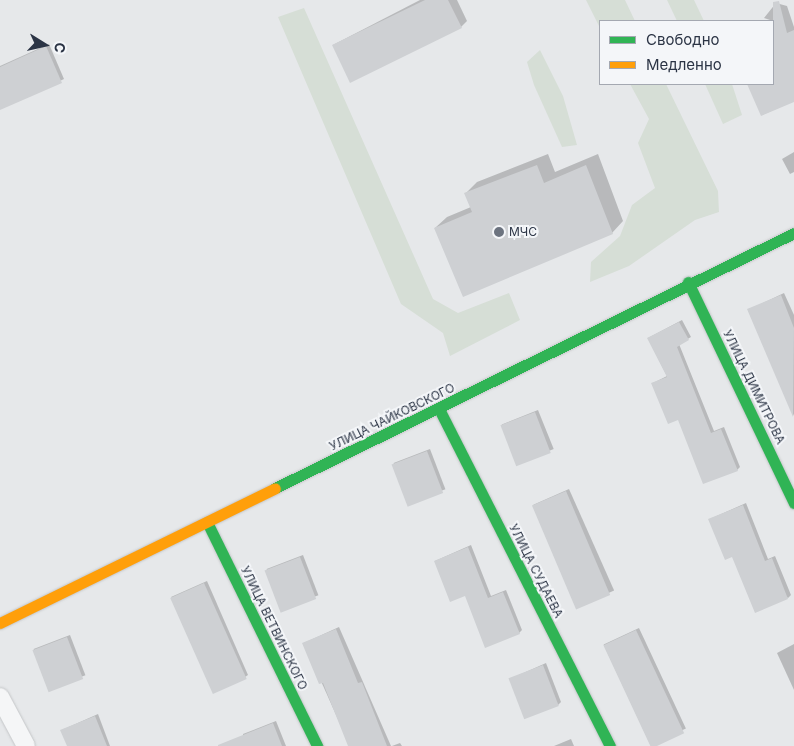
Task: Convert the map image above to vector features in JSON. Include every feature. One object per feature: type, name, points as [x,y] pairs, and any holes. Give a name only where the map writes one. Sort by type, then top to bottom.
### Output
[{"type":"street","name":"УЛИЦА ЧАЙКОВСКОГО","points":[[0,622],[439,409],[688,282],[794,233]]},
{"type":"street","name":"УЛИЦА ДИМИТРОВА","points":[[688,282],[794,503]]},
{"type":"street","name":"УЛИЦА СУДАЕВА","points":[[439,409],[610,746]]},
{"type":"street","name":"УЛИЦА ВЕТВИНСКОГО","points":[[207,522],[317,746]]},
{"type":"street","points":[[0,697],[26,746]]},
{"type":"shaded area","points":[[586,0],[625,0],[635,20],[599,20],[599,26]]},
{"type":"shaded area","points":[[667,0],[694,0],[704,20],[677,20]]},
{"type":"shaded area","points":[[304,8],[433,299],[458,313],[509,293],[520,320],[450,356],[443,333],[401,304],[278,17]]},
{"type":"shaded area","points":[[540,50],[563,96],[577,145],[562,147],[534,85],[527,62]]},
{"type":"shaded area","points":[[631,85],[666,85],[718,191],[719,212],[695,220],[629,266],[590,282],[591,262],[620,236],[632,205],[655,188],[638,143],[649,119]]},
{"type":"shaded area","points":[[705,85],[732,85],[742,115],[723,124]]},
{"type":"building","points":[[425,0],[448,0],[462,28],[350,83],[332,45]]},
{"type":"building","points":[[779,1],[787,33],[794,30],[794,102],[761,116],[747,85],[774,85],[773,2]]},
{"type":"building","points":[[46,46],[62,83],[0,110],[0,67]]},
{"type":"building","name":"МЧС","points":[[537,165],[544,183],[586,165],[613,234],[463,297],[434,228],[472,212],[464,193]]},
{"type":"building","points":[[781,295],[794,328],[793,417],[747,309]]},
{"type":"building","points":[[679,322],[689,340],[677,347],[711,433],[721,429],[738,471],[703,484],[678,420],[668,424],[651,383],[667,377],[647,338]]},
{"type":"building","points":[[535,412],[551,453],[516,466],[500,425]]},
{"type":"building","points":[[427,451],[443,493],[408,507],[392,465]]},
{"type":"building","points":[[566,491],[610,595],[576,609],[532,505]]},
{"type":"building","points":[[743,505],[765,561],[772,558],[788,599],[755,613],[732,557],[725,560],[708,519]]},
{"type":"building","points":[[468,547],[488,598],[503,592],[520,634],[485,648],[465,596],[450,602],[434,561]]},
{"type":"building","points":[[300,557],[316,599],[281,613],[265,571]]},
{"type":"building","points":[[204,583],[247,679],[213,694],[170,598]]},
{"type":"building","points":[[336,629],[358,683],[362,682],[387,746],[348,746],[323,683],[319,684],[302,643]]},
{"type":"building","points":[[636,630],[684,733],[657,746],[650,746],[603,645]]},
{"type":"building","points":[[67,637],[83,679],[49,692],[32,650]]},
{"type":"building","points":[[543,665],[559,706],[524,719],[508,678]]},
{"type":"building","points":[[95,716],[107,746],[67,746],[60,730]]},
{"type":"building","points":[[273,723],[282,746],[218,746],[218,745]]},
{"type":"traffic: fast","points":[[275,488],[794,233]]},
{"type":"traffic: fast","points":[[688,282],[794,503]]},
{"type":"traffic: fast","points":[[439,409],[610,746]]},
{"type":"traffic: fast","points":[[207,522],[317,746]]},
{"type":"traffic: slow","points":[[0,623],[275,488]]},
{"type":"place","name":"МЧС","points":[[499,232]]}]
